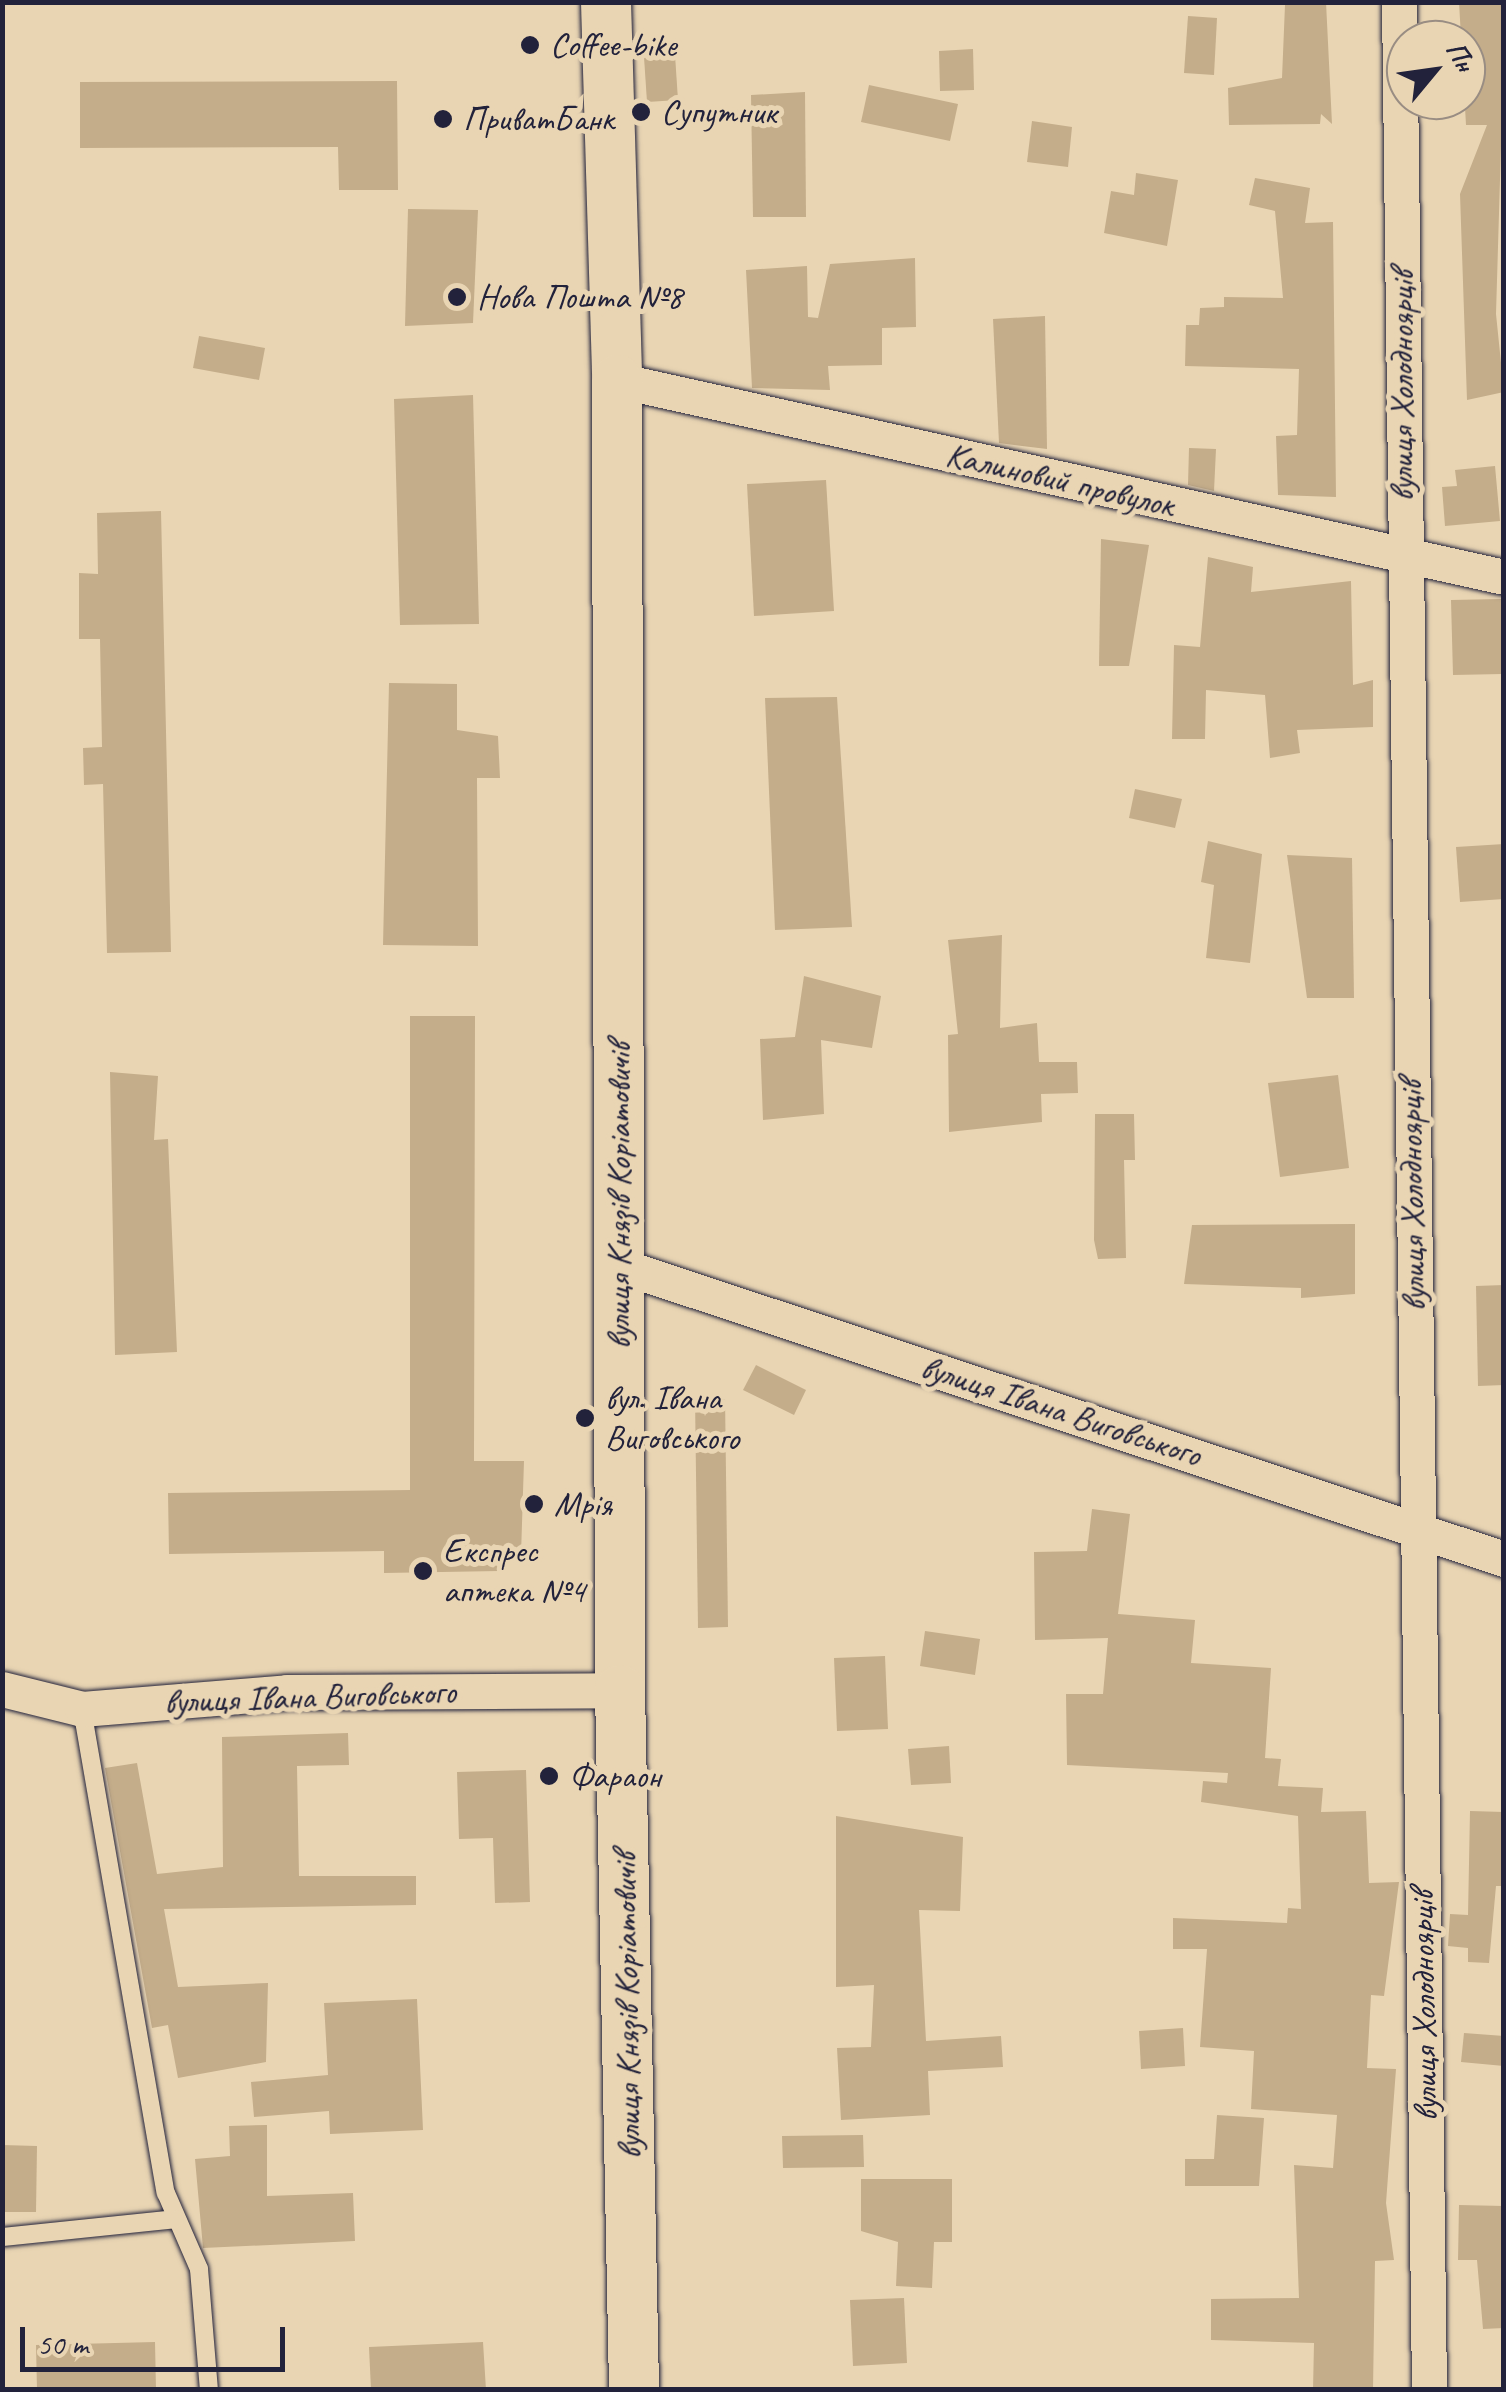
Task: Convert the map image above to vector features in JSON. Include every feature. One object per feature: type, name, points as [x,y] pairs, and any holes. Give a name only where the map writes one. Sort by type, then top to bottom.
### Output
[{"type":"main road","name":"вулиця Князів Коріатовичів","points":[[606,2],[617,380],[620,1690],[634,2390]]},
{"type":"street","name":"вулиця Холодноярців","points":[[1400,2],[1403,557],[1430,2390]]},
{"type":"street","name":"Калиновий провулок","points":[[617,380],[1403,557],[1504,576]]},
{"type":"street","name":"вулиця Івана Виговського","points":[[618,1265],[1504,1560]]},
{"type":"street","name":"вулиця Івана Виговського","points":[[2,1690],[82,1709],[286,1692],[620,1690]]},
{"type":"lane","points":[[82,1709],[175,2219],[199,2269],[209,2390]]},
{"type":"lane","points":[[2,2237],[175,2219]]},
{"type":"building","points":[[1326,2],[1332,124],[1321,114],[1320,124],[1229,125],[1228,88],[1282,78],[1285,5]]},
{"type":"building","points":[[1459,2],[1502,2],[1496,314],[1504,392],[1467,400],[1460,194],[1487,125],[1466,125],[1466,120],[1486,120],[1486,20],[1460,20]]},
{"type":"building","points":[[1188,16],[1217,18],[1214,75],[1184,73]]},
{"type":"building","points":[[973,49],[974,90],[940,91],[939,51]]},
{"type":"building","points":[[675,55],[678,100],[647,102],[644,57]]},
{"type":"building","points":[[397,81],[398,190],[339,190],[338,147],[80,148],[80,82]]},
{"type":"building","points":[[869,85],[958,104],[950,141],[861,122]]},
{"type":"building","points":[[805,92],[806,217],[753,217],[751,95]]},
{"type":"building","points":[[1032,121],[1072,127],[1068,167],[1027,162]]},
{"type":"building","points":[[1136,173],[1178,180],[1167,246],[1104,233],[1111,191],[1134,195]]},
{"type":"building","points":[[1255,178],[1310,188],[1305,223],[1333,222],[1336,497],[1278,495],[1276,436],[1297,435],[1299,369],[1185,366],[1186,325],[1199,325],[1200,308],[1224,307],[1224,297],[1283,298],[1275,211],[1249,205]]},
{"type":"building","points":[[408,209],[478,210],[473,323],[405,326]]},
{"type":"building","points":[[915,258],[916,327],[882,328],[882,365],[828,366],[830,390],[752,388],[746,270],[807,266],[808,317],[818,318],[830,264]]},
{"type":"building","points":[[1045,316],[1047,449],[999,443],[993,319]]},
{"type":"building","points":[[199,336],[265,348],[259,380],[193,368]]},
{"type":"building","points":[[473,395],[479,624],[400,625],[394,399]]},
{"type":"building","points":[[1189,448],[1216,449],[1214,491],[1188,485]]},
{"type":"building","points":[[1495,466],[1500,521],[1445,526],[1442,487],[1457,486],[1455,470]]},
{"type":"building","points":[[826,480],[834,611],[754,616],[747,484]]},
{"type":"building","points":[[161,511],[171,952],[107,953],[103,784],[84,785],[83,748],[102,747],[100,639],[79,639],[79,573],[98,574],[97,513]]},
{"type":"building","points":[[1101,539],[1149,545],[1129,666],[1099,666]]},
{"type":"building","points":[[1208,557],[1253,567],[1251,592],[1351,581],[1353,685],[1373,680],[1373,727],[1297,730],[1300,753],[1270,758],[1265,695],[1206,690],[1205,739],[1172,739],[1174,645],[1200,647]]},
{"type":"building","points":[[1501,599],[1502,674],[1453,675],[1451,600]]},
{"type":"building","points":[[389,683],[457,684],[457,730],[498,736],[500,778],[477,778],[478,946],[383,945]]},
{"type":"building","points":[[837,697],[852,927],[775,930],[765,698]]},
{"type":"building","points":[[1135,789],[1182,799],[1175,828],[1129,818]]},
{"type":"building","points":[[1208,841],[1262,854],[1250,963],[1206,958],[1214,885],[1201,882]]},
{"type":"building","points":[[1504,844],[1504,899],[1460,902],[1456,847]]},
{"type":"building","points":[[1287,855],[1352,858],[1354,998],[1307,998]]},
{"type":"building","points":[[1002,935],[1000,1028],[1037,1023],[1039,1062],[1077,1062],[1078,1093],[1041,1094],[1042,1122],[949,1132],[948,1035],[958,1034],[948,940]]},
{"type":"building","points":[[804,976],[881,996],[872,1048],[821,1040],[824,1114],[763,1120],[760,1039],[795,1037]]},
{"type":"building","points":[[410,1016],[475,1016],[474,1461],[524,1461],[521,1555],[499,1571],[384,1573],[384,1551],[169,1554],[168,1493],[410,1490]]},
{"type":"building","points":[[110,1072],[158,1076],[154,1140],[168,1139],[177,1352],[115,1355]]},
{"type":"building","points":[[1338,1075],[1349,1168],[1280,1177],[1268,1083]]},
{"type":"building","points":[[1095,1114],[1134,1114],[1135,1160],[1124,1160],[1126,1258],[1098,1259],[1094,1240]]},
{"type":"building","points":[[1355,1224],[1355,1294],[1301,1298],[1301,1288],[1184,1284],[1192,1225]]},
{"type":"building","points":[[1504,1285],[1504,1385],[1478,1386],[1476,1286]]},
{"type":"building","points":[[756,1365],[806,1390],[794,1415],[743,1390]]},
{"type":"building","points":[[695,1397],[725,1397],[728,1627],[698,1628]]},
{"type":"building","points":[[1092,1509],[1130,1514],[1118,1614],[1195,1620],[1191,1663],[1271,1668],[1265,1758],[1281,1759],[1278,1786],[1323,1788],[1321,1812],[1366,1811],[1369,1883],[1399,1882],[1384,1996],[1371,1995],[1367,2068],[1396,2069],[1386,2203],[1394,2260],[1375,2261],[1373,2390],[1313,2390],[1314,2343],[1211,2340],[1211,2299],[1299,2298],[1294,2165],[1333,2168],[1337,2115],[1251,2109],[1254,2051],[1200,2047],[1207,1949],[1173,1949],[1173,1918],[1287,1923],[1288,1908],[1301,1909],[1298,1816],[1201,1802],[1203,1781],[1227,1783],[1228,1773],[1067,1765],[1066,1694],[1103,1694],[1108,1638],[1035,1640],[1034,1552],[1087,1551]]},
{"type":"building","points":[[925,1631],[980,1639],[975,1675],[920,1666]]},
{"type":"building","points":[[885,1656],[888,1729],[837,1731],[834,1658]]},
{"type":"building","points":[[348,1733],[349,1765],[297,1766],[299,1876],[416,1876],[416,1905],[164,1909],[178,1987],[268,1983],[266,2062],[178,2078],[168,2025],[152,2028],[105,1768],[137,1763],[157,1874],[223,1867],[222,1737]]},
{"type":"building","points":[[949,1746],[951,1783],[911,1785],[908,1749]]},
{"type":"building","points":[[526,1770],[530,1902],[495,1903],[493,1838],[459,1839],[457,1772]]},
{"type":"building","points":[[1470,1811],[1504,1812],[1504,1886],[1496,1886],[1489,1963],[1468,1962],[1468,1948],[1448,1946],[1450,1914],[1468,1915]]},
{"type":"building","points":[[836,1816],[963,1837],[960,1911],[919,1910],[926,2041],[1001,2036],[1003,2067],[928,2071],[930,2115],[841,2120],[837,2048],[871,2047],[874,1985],[836,1987]]},
{"type":"building","points":[[417,1999],[423,2130],[330,2134],[329,2111],[254,2117],[251,2082],[328,2075],[324,2003]]},
{"type":"building","points":[[1183,2028],[1185,2066],[1141,2069],[1139,2031]]},
{"type":"building","points":[[1464,2033],[1504,2036],[1504,2066],[1461,2062]]},
{"type":"building","points":[[1217,2115],[1264,2118],[1259,2186],[1185,2186],[1185,2159],[1214,2159]]},
{"type":"building","points":[[267,2125],[267,2196],[353,2193],[355,2241],[203,2248],[195,2159],[230,2156],[229,2126]]},
{"type":"building","points":[[863,2135],[864,2167],[783,2168],[782,2136]]},
{"type":"building","points":[[2,2145],[37,2146],[36,2212],[2,2212]]},
{"type":"building","points":[[861,2179],[952,2179],[952,2242],[934,2242],[932,2288],[896,2286],[898,2242],[861,2231]]},
{"type":"building","points":[[1459,2205],[1504,2206],[1504,2328],[1483,2329],[1477,2260],[1458,2260]]},
{"type":"building","points":[[904,2298],[907,2363],[853,2366],[850,2300]]},
{"type":"building","points":[[155,2342],[156,2390],[37,2390],[36,2345]]},
{"type":"building","points":[[483,2342],[486,2390],[371,2390],[369,2347]]},
{"type":"place","name":"Coffee-bike","points":[[530,45]]},
{"type":"place","name":"Супутник","points":[[641,112]]},
{"type":"place","name":"ПриватБанк","points":[[443,119]]},
{"type":"place","name":"Нова Пошта №8","points":[[457,297]]},
{"type":"place","name":"вул. Івана Виговського","points":[[585,1418]]},
{"type":"place","name":"Мрія","points":[[534,1504]]},
{"type":"place","name":"Експрес аптека №4","points":[[423,1571]]},
{"type":"place","name":"Фараон","points":[[549,1776]]}]
